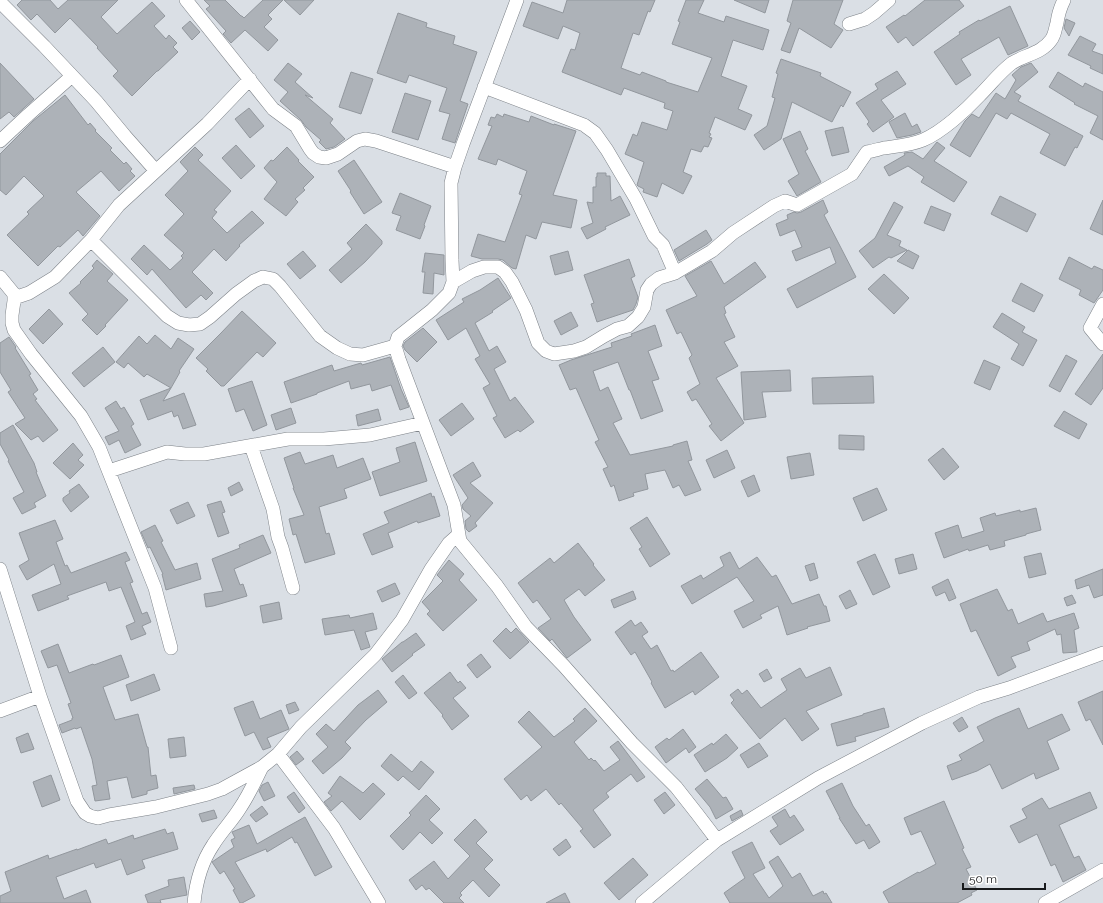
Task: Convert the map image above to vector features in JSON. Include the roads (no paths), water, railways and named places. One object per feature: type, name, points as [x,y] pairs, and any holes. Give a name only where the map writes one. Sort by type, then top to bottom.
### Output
[{"type":"street","points":[[186,0],[273,109],[296,126],[310,149],[319,157],[326,158],[338,154],[356,141],[365,139],[376,141],[455,167]]},
{"type":"street","points":[[517,0],[455,167],[451,183],[453,282],[449,293],[432,310],[398,337],[395,346],[454,505],[460,541],[497,586],[526,627],[564,666],[632,743],[676,787],[717,840]]},
{"type":"street","points":[[849,24],[865,19],[889,0]]},
{"type":"street","points":[[453,282],[472,271],[484,267],[498,267],[505,272],[512,282],[526,310],[538,344],[546,351],[554,354],[565,353],[586,347],[616,329],[628,326],[638,317],[644,307],[647,290],[651,284],[659,278],[675,273],[712,251],[733,233],[774,206],[785,201],[797,205],[852,174],[867,152],[884,148],[900,147],[923,140],[936,134],[979,96],[1000,73],[1013,63],[1048,45],[1055,33],[1059,12],[1064,0]]},
{"type":"street","points":[[0,2],[96,101],[156,171]]},
{"type":"street","points":[[0,141],[72,76]]},
{"type":"street","points":[[14,298],[29,293],[55,277],[91,240],[119,205],[207,124],[250,79]]},
{"type":"street","points":[[484,87],[584,125],[595,133],[607,150],[636,199],[654,236],[663,245],[675,273]]},
{"type":"street","points":[[91,240],[167,316],[178,323],[189,325],[200,324],[236,294],[254,281],[263,277],[273,279],[320,336],[337,348],[350,354],[363,355],[395,346]]},
{"type":"street","points":[[0,277],[14,294],[12,316],[14,330],[31,354],[81,416],[99,447],[132,534],[155,588],[171,648]]},
{"type":"street","points":[[1103,304],[1090,328],[1103,344]]},
{"type":"street","points":[[0,326],[12,316]]},
{"type":"street","points":[[109,471],[167,452],[204,454],[288,439],[324,439],[364,435],[423,423]]},
{"type":"street","points":[[251,446],[273,509],[278,537],[293,588]]},
{"type":"street","points":[[0,569],[40,696],[77,801],[84,813],[98,818],[156,807],[208,794],[222,789],[262,767],[278,754],[301,727],[383,646],[402,620],[431,569],[448,543],[458,535]]},
{"type":"street","points":[[642,903],[717,840],[818,778],[979,696],[1009,688],[1103,653]]},
{"type":"street","points":[[0,711],[40,696]]},
{"type":"street","points":[[278,754],[334,828],[379,903]]},
{"type":"street","points":[[194,903],[200,870],[206,857],[213,844],[240,808],[262,767]]},
{"type":"street","points":[[1045,903],[1103,870]]}]
